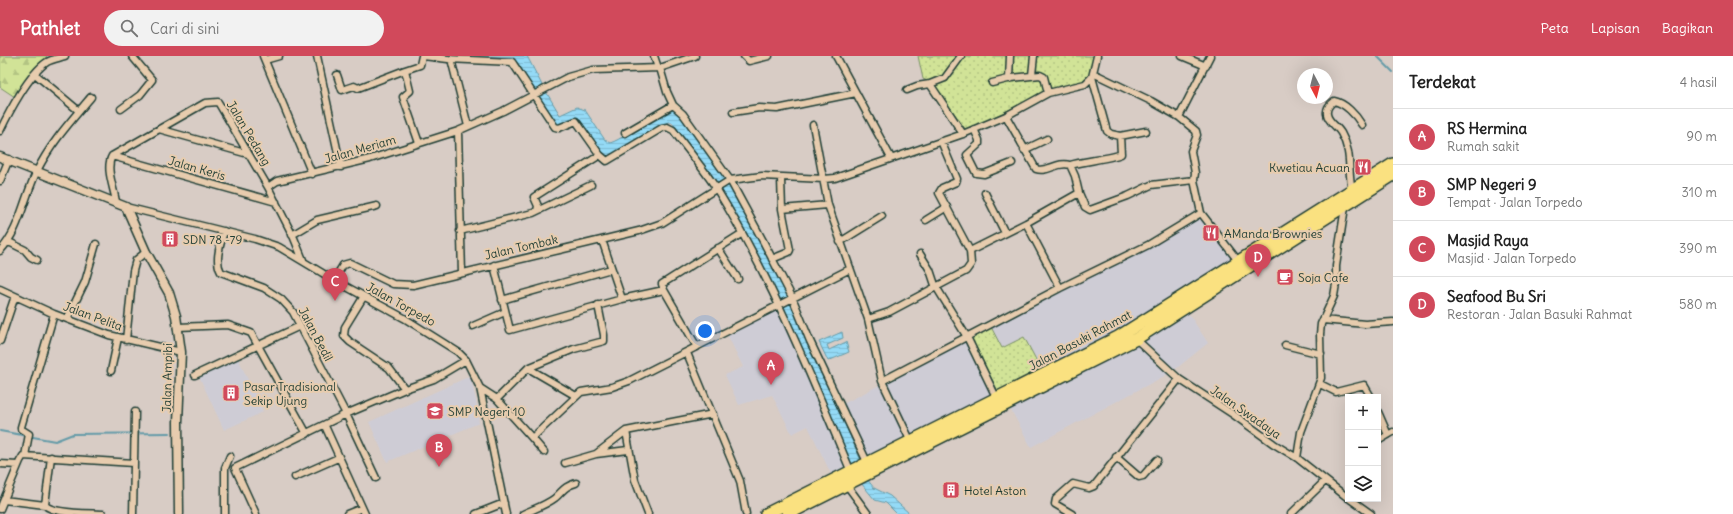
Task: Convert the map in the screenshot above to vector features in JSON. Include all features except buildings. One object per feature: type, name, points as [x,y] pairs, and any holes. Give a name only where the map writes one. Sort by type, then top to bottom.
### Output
[{"type":"highway","name":"Jalan Basuki Rahmat","points":[[788,514],[911,442],[1118,336],[1239,262],[1393,164]]},
{"type":"highway","name":"Jalan Basuki Rahmat","points":[[867,467],[1136,338],[1345,207],[1393,175]]},
{"type":"highway","name":"Jalan Basuki Rahmat","points":[[766,514],[851,477]]},
{"type":"street","points":[[0,131],[10,109],[35,74],[47,62],[65,56]]},
{"type":"street","points":[[121,109],[140,95],[152,80],[132,56]]},
{"type":"street","points":[[279,56],[264,58],[312,174]]},
{"type":"street","points":[[317,56],[341,167]]},
{"type":"street","points":[[337,75],[342,90],[354,86],[358,88],[421,65],[423,56],[512,62],[556,128],[560,128],[576,120],[605,160],[611,160],[662,128],[668,127],[672,130],[716,187],[779,304],[851,477],[868,514]]},
{"type":"street","points":[[654,56],[673,104],[683,114],[729,180],[772,259],[867,467]]},
{"type":"street","name":"Jalan Meriam","points":[[268,186],[277,181],[341,167],[458,131],[534,96],[568,77],[593,70],[659,68],[695,56]]},
{"type":"street","points":[[744,56],[749,61],[769,56]]},
{"type":"street","points":[[836,56],[892,158]]},
{"type":"street","points":[[907,90],[917,86],[930,84],[945,78],[961,56]]},
{"type":"street","points":[[1009,79],[1010,56]]},
{"type":"street","points":[[1032,75],[1034,56]]},
{"type":"street","points":[[1096,56],[1092,75],[1107,131],[1111,134],[1120,136],[1146,131]]},
{"type":"street","points":[[1182,56],[1206,66]]},
{"type":"street","points":[[1179,117],[1210,56]]},
{"type":"street","points":[[451,59],[468,126]]},
{"type":"street","points":[[405,70],[410,91],[403,98],[419,143]]},
{"type":"street","points":[[35,74],[79,111]]},
{"type":"street","points":[[992,83],[1032,75],[1042,76],[1048,93]]},
{"type":"street","points":[[1092,75],[1138,94],[1179,117],[1197,133],[1191,151],[1195,173],[1194,180],[1201,213],[1239,262]]},
{"type":"street","name":"Jalan Tombak","points":[[334,280],[343,265],[347,263],[364,269],[386,281],[399,285],[413,285],[639,231],[662,223],[729,180],[751,176],[781,179],[835,178],[963,134],[1006,116],[1048,93],[1085,84],[1092,75]]},
{"type":"street","points":[[930,84],[963,134]]},
{"type":"street","points":[[733,112],[759,108],[777,109],[856,93]]},
{"type":"street","points":[[0,251],[9,242],[37,171],[59,135],[91,97]]},
{"type":"street","points":[[1352,190],[1349,168],[1350,152],[1337,126],[1329,120],[1327,110],[1329,104],[1334,100],[1338,102],[1358,118],[1362,125]]},
{"type":"street","name":"Jalan Pedang","points":[[112,156],[205,103],[218,102],[268,186],[303,260]]},
{"type":"street","points":[[625,133],[673,104]]},
{"type":"street","points":[[1006,116],[1024,150],[1036,169],[1040,170],[1061,164],[1070,165],[1089,160],[1119,156],[1122,150],[1120,136]]},
{"type":"street","points":[[813,125],[828,206],[868,319],[882,381],[911,442]]},
{"type":"street","points":[[159,129],[248,154]]},
{"type":"street","points":[[974,129],[979,140],[979,144],[967,155],[976,173],[984,174],[1012,163]]},
{"type":"street","points":[[458,131],[462,273]]},
{"type":"street","points":[[1024,150],[1047,139]]},
{"type":"street","points":[[868,319],[890,312],[970,268],[970,251],[939,195],[939,190],[956,182],[957,178],[941,141]]},
{"type":"street","points":[[537,211],[538,206],[534,197],[600,155]]},
{"type":"street","points":[[112,156],[110,160],[110,170],[116,202]]},
{"type":"street","name":"Jalan Keris","points":[[112,156],[276,202]]},
{"type":"street","points":[[0,157],[9,159],[126,207]]},
{"type":"street","points":[[0,181],[9,159]]},
{"type":"street","points":[[1070,165],[1085,208],[1090,210],[1152,185],[1194,180]]},
{"type":"street","points":[[772,259],[789,252],[790,250],[782,209],[781,179]]},
{"type":"street","points":[[460,231],[537,211],[591,186]]},
{"type":"street","points":[[985,193],[1005,233]]},
{"type":"street","points":[[970,251],[1026,223],[1079,193]]},
{"type":"street","points":[[292,235],[317,220],[376,206]]},
{"type":"street","points":[[782,209],[828,206]]},
{"type":"street","name":"Jalan Torpedo","points":[[126,207],[224,230],[279,247],[446,343],[466,360],[480,388],[506,514]]},
{"type":"street","name":"Jalan Ampibi","points":[[126,207],[146,252],[170,293],[178,327],[181,352],[178,422],[179,514]]},
{"type":"street","points":[[926,220],[947,207]]},
{"type":"street","points":[[1297,458],[1302,432],[1320,384],[1320,334],[1323,320],[1334,296],[1336,266],[1345,207]]},
{"type":"street","points":[[882,381],[1148,244],[1201,213]]},
{"type":"street","points":[[840,242],[882,216]]},
{"type":"street","points":[[1026,223],[1060,288]]},
{"type":"street","name":"Jalan Bedil","points":[[224,230],[217,259],[221,272],[255,284],[274,294],[288,307],[300,326],[346,414],[376,478]]},
{"type":"street","points":[[697,347],[662,284],[742,234]]},
{"type":"street","points":[[602,240],[622,299]]},
{"type":"street","points":[[9,242],[24,250],[31,258],[37,260]]},
{"type":"street","points":[[67,319],[85,282],[96,244]]},
{"type":"street","points":[[718,248],[738,279]]},
{"type":"street","points":[[126,340],[133,270],[136,260],[146,252]]},
{"type":"street","points":[[920,254],[930,270],[936,287],[966,337],[997,399]]},
{"type":"street","points":[[494,265],[510,330],[598,305],[664,290]]},
{"type":"street","points":[[502,300],[611,269]]},
{"type":"street","points":[[532,438],[576,396],[586,391],[612,387],[629,381],[687,353],[779,304],[850,269]]},
{"type":"street","name":"Jalan Pelita","points":[[0,289],[54,314],[118,338],[181,352]]},
{"type":"street","points":[[0,340],[15,296]]},
{"type":"street","points":[[364,296],[345,327],[344,336],[350,342],[389,368],[405,389]]},
{"type":"street","points":[[497,399],[528,368],[574,349],[603,342],[605,337],[598,305]]},
{"type":"street","points":[[473,326],[505,312]]},
{"type":"street","points":[[0,509],[18,465],[25,456],[29,437],[21,429],[21,426],[54,314]]},
{"type":"street","points":[[1323,320],[1365,324],[1393,322]]},
{"type":"street","points":[[178,327],[228,325],[251,333],[307,434]]},
{"type":"street","points":[[195,375],[300,326]]},
{"type":"street","points":[[111,371],[118,338]]},
{"type":"street","name":"Jalan Swadaya","points":[[1136,338],[1179,379],[1297,458],[1345,495]]},
{"type":"street","points":[[1285,345],[1321,354]]},
{"type":"street","points":[[687,353],[741,486],[746,514]]},
{"type":"street","points":[[256,514],[235,468],[325,426],[346,414],[405,389],[434,379],[466,360]]},
{"type":"street","points":[[528,368],[576,396]]},
{"type":"street","points":[[1072,514],[1055,504],[1056,499],[1074,483],[1089,488],[1093,487],[1179,379]]},
{"type":"street","points":[[1320,384],[1336,392],[1364,385],[1369,394]]},
{"type":"street","points":[[480,388],[497,399],[544,452]]},
{"type":"street","points":[[133,514],[135,412]]},
{"type":"street","points":[[596,454],[626,431],[713,414]]},
{"type":"street","points":[[1381,417],[1391,433],[1381,439]]},
{"type":"street","points":[[325,426],[338,458],[364,511],[347,514]]},
{"type":"street","points":[[626,431],[628,450],[638,490],[648,514]]},
{"type":"street","points":[[565,464],[596,454],[628,450]]},
{"type":"street","points":[[25,456],[134,463]]},
{"type":"street","points":[[225,514],[225,468],[230,456]]},
{"type":"street","points":[[45,505],[51,457]]},
{"type":"street","points":[[1116,457],[1139,477],[1143,476],[1157,460]]},
{"type":"street","points":[[295,477],[338,458]]},
{"type":"street","points":[[0,464],[18,465]]},
{"type":"street","points":[[1291,514],[1325,481]]},
{"type":"street","points":[[523,514],[540,507],[555,498],[566,486],[576,483]]},
{"type":"street","points":[[4,500],[45,505],[52,510],[72,513],[103,514]]},
{"type":"street","name":"Jalan Swadaya","points":[[1355,502],[1371,514]]},
{"type":"street","points":[[476,514],[504,503]]},
{"type":"shaded area","points":[[1202,217],[1233,259],[1123,330],[868,461],[843,404]]},
{"type":"shaded area","points":[[777,309],[849,471],[833,478],[808,426],[792,434],[772,395],[739,405],[725,375],[743,367],[727,334]]},
{"type":"shaded area","points":[[1187,311],[1208,343],[1172,372],[1031,447],[1010,408]]},
{"type":"shaded area","name":"Pasar Tradisional Sekip Ujung","points":[[237,356],[263,412],[224,430],[198,374]]},
{"type":"shaded area","name":"SMP Negeri 10","points":[[470,376],[479,423],[387,462],[369,422]]},
{"type":"green space","points":[[0,56],[47,56],[15,97],[0,87]]},
{"type":"green space","points":[[918,56],[1095,56],[1089,82],[1049,91],[966,130],[934,84],[923,79]]},
{"type":"green space","points":[[991,327],[1002,348],[1024,337],[1042,371],[999,393],[970,337]]},
{"type":"water","points":[[436,56],[527,56],[544,89],[536,94],[518,63],[512,58]]},
{"type":"water","points":[[545,90],[560,115],[577,107],[585,110],[605,140],[610,143],[658,113],[667,110],[676,110],[727,180],[717,184],[672,122],[668,122],[611,157],[606,157],[575,118],[558,126],[536,96]]},
{"type":"water","points":[[730,184],[789,297],[781,302],[720,188]]},
{"type":"water","points":[[791,300],[862,463],[853,467],[782,306]]},
{"type":"water","points":[[842,332],[843,338],[827,345],[829,350],[846,342],[849,352],[828,361],[819,342]]},
{"type":"water","points":[[867,479],[874,488],[890,496],[910,514],[897,514],[886,503],[875,500],[861,483]]},
{"type":"waterway","points":[[1377,56],[1393,72]]},
{"type":"waterway","points":[[0,431],[55,441],[73,434],[170,433]]},
{"type":"place","name":"Kwetiau Acuan","points":[[1363,167]]},
{"type":"place","name":"AManda Brownies","points":[[1211,233]]},
{"type":"place","name":"SDN 78 -79","points":[[170,239]]},
{"type":"place","name":"Seafood Bu Sri","points":[[1258,277]]},
{"type":"place","name":"Soja Cafe","points":[[1285,277]]},
{"type":"place","name":"Masjid Raya","points":[[335,301]]},
{"type":"place","name":"RS Hermina","points":[[771,385]]},
{"type":"place","name":"Pasar Tradisional Sekip Ujung","points":[[231,393]]},
{"type":"place","name":"SMP Negeri 10","points":[[435,411]]},
{"type":"place","name":"SMP Negeri 9","points":[[439,467]]},
{"type":"place","name":"Hotel Aston","points":[[951,490]]}]
